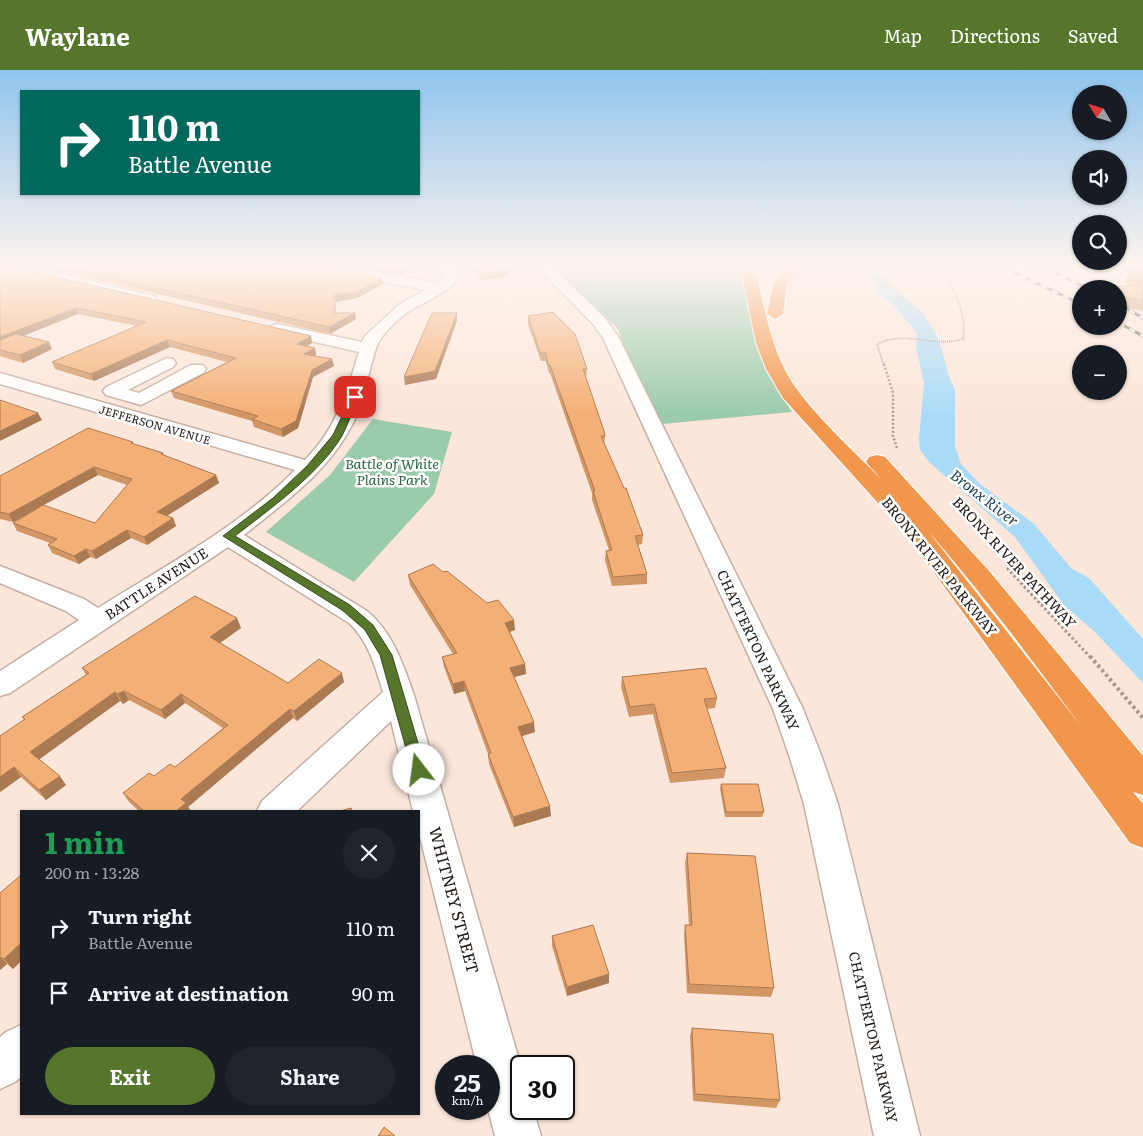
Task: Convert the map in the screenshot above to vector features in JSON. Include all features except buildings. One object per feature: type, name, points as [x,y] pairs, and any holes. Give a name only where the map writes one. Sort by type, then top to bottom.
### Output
[{"type":"highway","name":"BRONX RIVER PARKWAY","points":[[757,315],[769,356],[793,398],[896,509],[936,557],[1143,832]]},
{"type":"highway","name":"BRONX RIVER PARKWAY","points":[[775,315],[791,361],[809,390],[955,546],[1143,781]]},
{"type":"street","name":"BATTLE AVENUE","points":[[0,685],[228,536],[276,500],[310,468],[337,436],[350,411],[366,348],[375,333],[395,315]]},
{"type":"street","name":"CHATTERTON PARKWAY","points":[[592,315],[612,338],[788,708],[821,804],[897,1136]]},
{"type":"street","points":[[263,326],[366,348]]},
{"type":"street","points":[[168,363],[112,391],[141,398],[197,369]]},
{"type":"street","name":"JEFFERSON AVENUE","points":[[0,378],[310,468]]},
{"type":"street","points":[[98,408],[126,394]]},
{"type":"street","name":"WHITNEY STREET","points":[[228,536],[346,607],[369,627],[386,655],[399,695],[518,1136]]},
{"type":"street","points":[[0,574],[75,605],[99,620]]},
{"type":"street","points":[[275,810],[399,695]]},
{"type":"street","points":[[0,1067],[20,1048]]},
{"type":"path","points":[[897,450],[893,436],[893,393],[877,344],[886,340],[952,342],[963,339],[966,332],[962,315]]},
{"type":"path","name":"BRONX RIVER PATHWAY","points":[[1006,567],[1092,659],[1143,718]]},
{"type":"green space","points":[[603,315],[750,315],[760,350],[792,412],[662,424],[627,355],[618,329]]},
{"type":"green space","name":"Battle of White Plains Park","points":[[373,419],[452,432],[434,494],[354,582],[266,532],[330,475]]},
{"type":"water","name":"Bronx River","points":[[902,315],[924,315],[935,332],[955,390],[955,446],[961,464],[980,484],[1034,524],[1071,568],[1089,578],[1143,639],[1143,683],[1095,632],[1064,605],[1014,536],[930,463],[920,450],[919,439],[924,383],[916,347],[917,333]]},
{"type":"railway","points":[[1137,315],[1143,318]]},
{"type":"railway","points":[[1127,327],[1143,336]]},
{"type":"route","points":[[355,397],[350,411],[329,448],[290,488],[228,536],[346,607],[369,627],[386,655],[419,770]]}]
